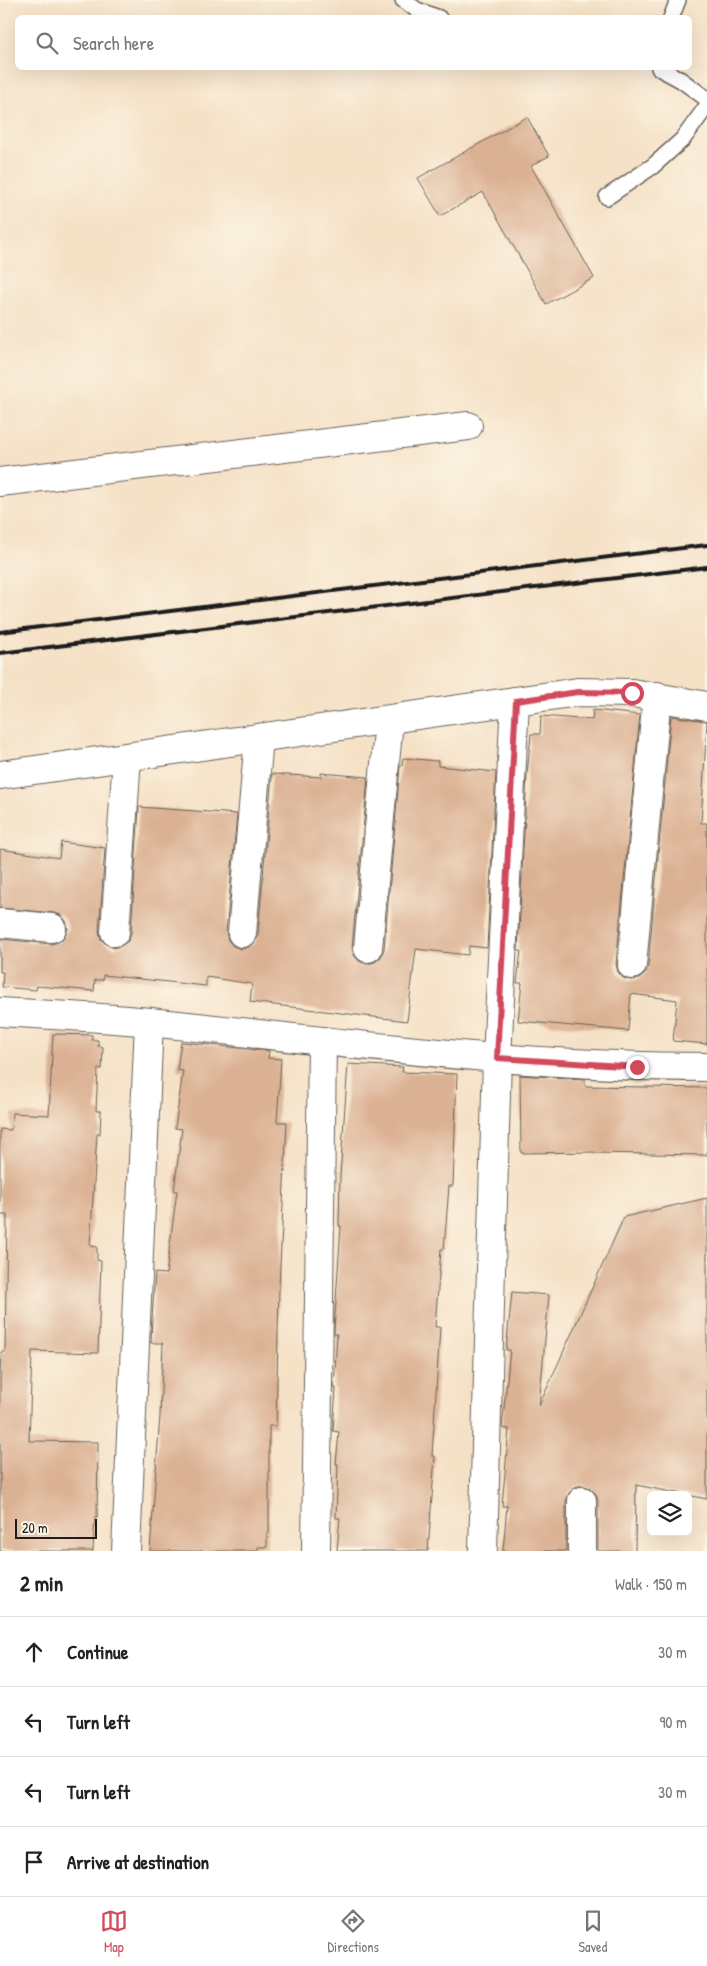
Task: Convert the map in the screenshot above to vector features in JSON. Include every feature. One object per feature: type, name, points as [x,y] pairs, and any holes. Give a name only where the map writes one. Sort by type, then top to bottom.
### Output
[{"type":"street","points":[[0,482],[468,426]]},
{"type":"street","points":[[0,775],[578,692],[632,693],[707,706]]},
{"type":"street","points":[[632,965],[657,696]]},
{"type":"street","points":[[483,1551],[497,1058],[516,701]]},
{"type":"street","points":[[368,948],[389,720]]},
{"type":"street","points":[[242,933],[259,738]]},
{"type":"street","points":[[115,932],[127,757]]},
{"type":"street","points":[[0,923],[52,928]]},
{"type":"street","points":[[0,1012],[149,1022],[419,1052],[637,1067],[707,1067]]},
{"type":"street","points":[[126,1551],[149,1022]]},
{"type":"street","points":[[316,1551],[322,1041]]},
{"type":"street","points":[[582,1501],[582,1551]]},
{"type":"lane","points":[[403,0],[417,10],[431,15]]},
{"type":"lane","points":[[672,15],[678,0]]},
{"type":"lane","points":[[663,70],[681,80],[707,99]]},
{"type":"lane","points":[[607,197],[654,166],[682,139],[707,106]]},
{"type":"building","points":[[527,117],[549,156],[531,166],[594,278],[546,304],[483,192],[440,216],[418,178]]},
{"type":"building","points":[[593,710],[640,715],[616,964],[618,972],[623,978],[630,980],[639,979],[645,974],[648,966],[671,716],[707,721],[701,823],[707,823],[707,1044],[673,1041],[677,1000],[631,994],[628,1031],[518,1021],[522,983],[517,983],[521,951],[518,951],[527,775],[531,734],[540,734],[541,716],[592,720]]},
{"type":"building","points":[[403,758],[438,761],[438,766],[496,772],[487,948],[469,946],[468,955],[416,949],[407,1021],[250,1002],[252,984],[206,977],[206,986],[103,975],[103,980],[95,980],[94,991],[37,986],[36,990],[2,987],[3,972],[0,972],[0,939],[51,944],[59,942],[68,929],[66,921],[61,915],[0,908],[0,849],[59,858],[61,842],[105,848],[99,931],[101,939],[107,945],[114,948],[121,946],[128,941],[131,933],[139,807],[237,814],[226,932],[228,940],[233,946],[241,949],[249,947],[255,942],[258,934],[272,774],[321,777],[321,773],[368,777],[352,947],[354,955],[359,961],[367,964],[375,962],[381,957],[384,949],[400,766],[402,766]]},
{"type":"building","points":[[53,1034],[92,1035],[92,1040],[98,1040],[98,1046],[103,1047],[102,1069],[98,1069],[96,1111],[101,1111],[100,1134],[97,1134],[90,1246],[97,1247],[97,1260],[101,1261],[98,1353],[32,1351],[29,1441],[98,1442],[97,1517],[95,1517],[93,1551],[0,1551],[0,1375],[1,1352],[5,1352],[7,1215],[0,1215],[0,1129],[11,1130],[12,1113],[49,1115]]},
{"type":"building","points":[[181,1042],[269,1051],[268,1058],[281,1059],[277,1122],[287,1122],[279,1287],[276,1426],[269,1426],[269,1533],[267,1533],[267,1547],[258,1547],[258,1551],[150,1551],[160,1416],[163,1343],[151,1343],[152,1319],[155,1273],[166,1274],[177,1191],[174,1191],[182,1129],[175,1128],[183,1071],[177,1070]]},
{"type":"building","points":[[348,1064],[403,1067],[402,1072],[457,1074],[453,1186],[449,1186],[444,1249],[441,1249],[435,1327],[440,1327],[432,1456],[435,1456],[428,1551],[337,1551],[340,1518],[336,1518],[338,1464],[336,1464],[339,1432],[333,1431],[337,1334],[334,1334],[334,1330],[341,1226],[339,1226],[340,1176]]},
{"type":"building","points":[[520,1075],[585,1079],[585,1086],[707,1088],[707,1155],[594,1152],[521,1153]]},
{"type":"building","points":[[707,1198],[707,1499],[692,1496],[692,1491],[666,1491],[636,1485],[635,1551],[598,1551],[598,1501],[596,1494],[590,1488],[582,1485],[575,1487],[569,1493],[566,1501],[566,1551],[503,1551],[507,1506],[502,1506],[509,1429],[502,1428],[510,1350],[506,1350],[512,1292],[549,1295],[539,1406],[624,1217]]},
{"type":"railway","points":[[0,632],[707,545]]},
{"type":"railway","points":[[0,653],[707,567]]},
{"type":"route","points":[[632,693],[578,692],[516,701],[497,1058],[637,1067]]}]
